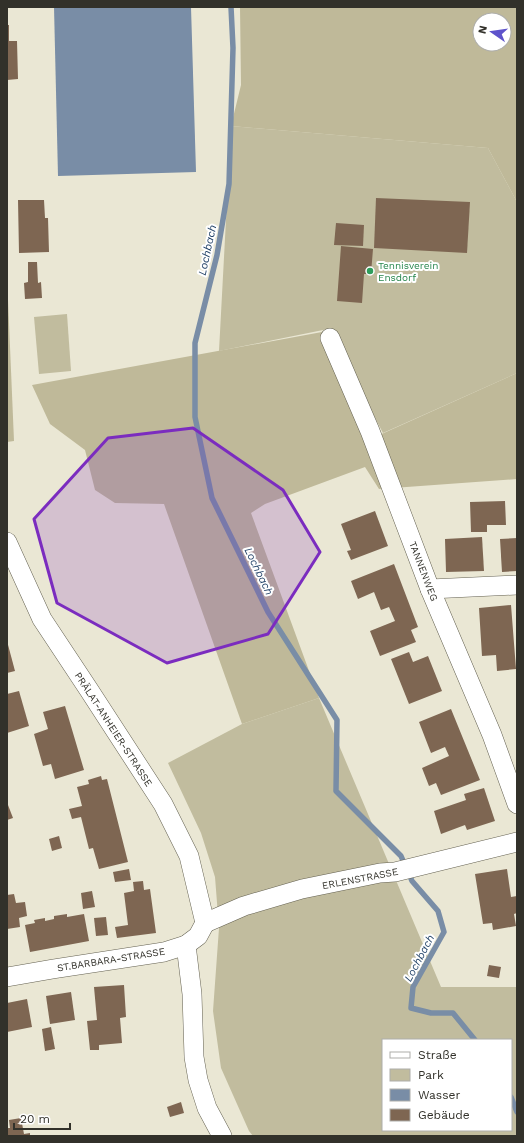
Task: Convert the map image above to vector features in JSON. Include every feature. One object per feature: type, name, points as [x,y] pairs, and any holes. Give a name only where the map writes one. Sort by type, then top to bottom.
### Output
[{"type":"street","name":"TANNENWEG","points":[[330,338],[370,431],[430,589],[492,735],[517,804]]},
{"type":"street","name":"PRÄLAT-ANHEIER-STRASSE","points":[[7,542],[42,619],[163,804],[189,856],[205,923]]},
{"type":"street","points":[[430,589],[517,585]]},
{"type":"street","name":"ERLENSTRASSE","points":[[205,923],[244,906],[302,889],[380,873],[404,870],[517,842]]},
{"type":"street","name":"ST.BARBARA-STRASSE","points":[[7,977],[164,952],[186,945],[198,936],[205,923]]},
{"type":"street","points":[[186,945],[192,994],[194,1057],[198,1080],[207,1108],[222,1136]]},
{"type":"highlighted area","points":[[193,428],[283,490],[320,552],[268,634],[167,663],[57,603],[34,519],[108,438]]},
{"type":"green space","name":"Tennisverein Ensdorf","points":[[231,126],[488,148],[517,202],[517,373],[383,433],[328,329],[219,351]]},
{"type":"green space","points":[[67,314],[71,371],[39,374],[34,317]]},
{"type":"green space","points":[[319,698],[441,987],[517,987],[517,1136],[253,1136],[249,1131],[221,1068],[213,1011],[219,928],[215,877],[201,833],[168,763],[242,724]]},
{"type":"shaded area","points":[[240,7],[517,7],[517,202],[488,148],[231,126],[241,85]]},
{"type":"shaded area","points":[[7,276],[14,441],[7,442]]},
{"type":"shaded area","points":[[322,332],[366,441],[517,373],[517,479],[379,489],[365,467],[265,504],[251,513],[319,698],[242,724],[164,504],[115,503],[95,490],[85,450],[50,424],[32,385]]},
{"type":"water","points":[[54,7],[191,7],[196,172],[58,176]]},
{"type":"building","points":[[7,25],[9,25],[9,41],[17,41],[18,79],[7,80]]},
{"type":"building","points":[[376,198],[470,202],[467,253],[374,248]]},
{"type":"building","points":[[18,200],[44,200],[45,218],[48,218],[49,252],[19,253]]},
{"type":"building","points":[[336,223],[364,225],[363,246],[334,245]]},
{"type":"building","points":[[341,246],[373,249],[371,274],[364,274],[362,303],[337,301]]},
{"type":"building","points":[[28,262],[37,262],[38,283],[41,282],[42,298],[25,299],[24,283],[28,282]]},
{"type":"building","points":[[505,501],[506,525],[487,525],[487,532],[471,532],[470,502]]},
{"type":"building","points":[[375,511],[388,546],[351,560],[347,551],[351,550],[341,524]]},
{"type":"building","points":[[482,537],[484,571],[446,572],[445,539]]},
{"type":"building","points":[[517,538],[517,571],[502,572],[500,539]]},
{"type":"building","points":[[394,564],[418,627],[411,630],[416,642],[380,656],[370,631],[395,621],[389,607],[381,610],[374,592],[358,599],[351,581]]},
{"type":"building","points":[[511,605],[516,669],[497,671],[496,655],[482,656],[479,608]]},
{"type":"building","points":[[7,641],[15,671],[7,673]]},
{"type":"building","points":[[409,652],[413,662],[428,656],[442,691],[409,704],[391,659]]},
{"type":"building","points":[[19,691],[29,726],[7,733],[7,694]]},
{"type":"building","points":[[65,706],[84,770],[55,779],[51,764],[43,766],[34,734],[48,729],[43,712]]},
{"type":"building","points":[[451,709],[480,780],[441,795],[436,783],[429,786],[422,768],[449,756],[445,747],[431,753],[419,722]]},
{"type":"building","points":[[101,776],[102,780],[107,779],[128,862],[99,869],[93,848],[89,849],[81,817],[72,819],[69,809],[82,806],[77,787],[89,784],[88,780]]},
{"type":"building","points":[[484,788],[495,821],[467,830],[465,825],[441,834],[434,811],[466,800],[464,794]]},
{"type":"building","points":[[7,805],[13,818],[7,820]]},
{"type":"building","points":[[59,836],[62,848],[52,851],[49,839]]},
{"type":"building","points":[[129,869],[131,880],[115,882],[113,872]]},
{"type":"building","points":[[507,869],[511,897],[517,896],[517,913],[514,914],[516,926],[493,930],[492,923],[483,924],[475,874]]},
{"type":"building","points":[[143,881],[144,890],[150,889],[156,933],[117,938],[115,927],[128,925],[124,893],[134,891],[133,882]]},
{"type":"building","points":[[92,891],[95,907],[83,909],[81,893]]},
{"type":"building","points":[[14,894],[16,903],[25,902],[27,916],[19,918],[20,927],[7,929],[7,895]]},
{"type":"building","points":[[67,914],[67,917],[84,914],[89,941],[30,952],[25,925],[35,923],[34,920],[45,918],[45,921],[54,919],[54,916]]},
{"type":"building","points":[[106,917],[108,935],[96,936],[94,918]]},
{"type":"building","points":[[489,965],[501,967],[499,978],[487,976]]},
{"type":"building","points":[[124,985],[126,1017],[120,1018],[122,1043],[99,1045],[99,1050],[90,1050],[87,1021],[97,1020],[94,987]]},
{"type":"building","points":[[71,992],[75,1020],[50,1024],[46,996]]},
{"type":"building","points":[[27,999],[32,1027],[7,1032],[7,1003]]},
{"type":"building","points":[[51,1027],[55,1049],[45,1051],[42,1029]]},
{"type":"building","points":[[181,1102],[184,1113],[170,1117],[167,1107]]},
{"type":"building","points":[[21,1118],[24,1134],[30,1133],[30,1136],[7,1136],[7,1128],[10,1128],[9,1120]]},
{"type":"waterway","name":"Lochbach","points":[[231,7],[233,48],[229,184],[217,255],[195,343],[195,417],[212,498],[268,612],[337,720],[336,791],[401,856],[412,881],[438,911],[444,932],[413,987],[411,1008],[431,1013],[453,1013],[474,1039]]},
{"type":"waterway","name":"Lochbach","points":[[512,1100],[517,1112]]},
{"type":"place","name":"Tennisverein Ensdorf","points":[[370,271]]}]
